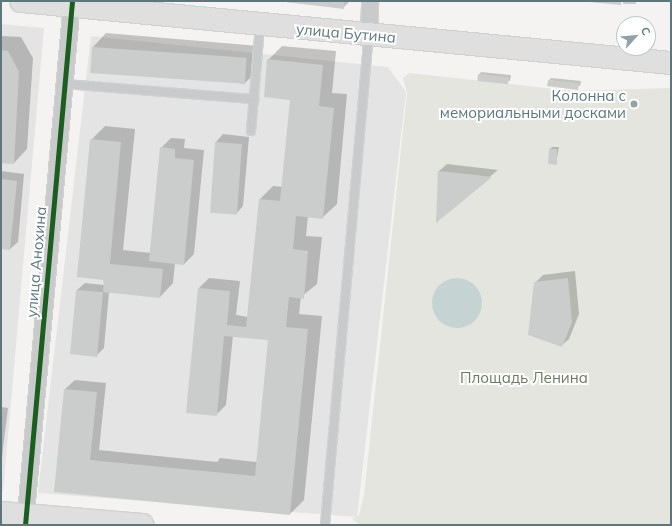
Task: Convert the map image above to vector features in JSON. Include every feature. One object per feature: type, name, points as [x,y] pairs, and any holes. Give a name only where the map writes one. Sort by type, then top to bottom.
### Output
[{"type":"main road","name":"улица Бутина","points":[[21,1],[72,3],[260,26],[671,63]]},
{"type":"main road","points":[[1,513],[26,520],[142,525]]},
{"type":"street","points":[[369,35],[370,1]]},
{"type":"street","name":"улица Анохина","points":[[26,520],[66,84],[72,3]]},
{"type":"lane","points":[[251,131],[260,26]]},
{"type":"lane","points":[[325,525],[369,35]]},
{"type":"lane","points":[[66,84],[254,99]]},
{"type":"shaded area","points":[[1,24],[44,28],[3,492],[1,491]]},
{"type":"shaded area","points":[[91,36],[388,67],[406,92],[357,517],[38,493]]},
{"type":"shaded area","points":[[457,278],[466,280],[477,289],[482,303],[480,312],[471,323],[457,328],[448,326],[437,317],[432,303],[434,294],[443,283]]},
{"type":"green space","name":"Площадь Ленина","points":[[409,73],[573,91],[671,88],[671,525],[360,525],[352,519],[359,515],[364,495],[407,93],[403,78]]},
{"type":"building","points":[[278,1],[344,1],[344,9]]},
{"type":"building","points":[[578,1],[621,1],[621,5]]},
{"type":"building","points":[[623,1],[636,1],[636,4],[623,4]]},
{"type":"building","points":[[92,47],[247,58],[245,84],[90,73]]},
{"type":"building","points":[[1,50],[8,51],[19,72],[14,164],[1,163]]},
{"type":"building","points":[[267,59],[323,65],[319,106],[334,108],[323,219],[296,216],[293,249],[308,251],[304,299],[289,297],[286,327],[308,329],[290,515],[54,492],[64,389],[97,392],[90,460],[255,476],[268,340],[224,336],[217,416],[186,413],[198,288],[230,291],[227,325],[246,327],[259,199],[280,201],[290,100],[264,97]]},
{"type":"building","points":[[478,74],[509,77],[508,84],[477,81]]},
{"type":"building","points":[[548,80],[579,83],[578,90],[547,86]]},
{"type":"building","points":[[90,139],[121,142],[110,264],[163,269],[160,298],[103,292],[104,280],[77,277]]},
{"type":"building","points":[[215,142],[242,144],[237,215],[210,213]]},
{"type":"building","points":[[160,147],[175,149],[175,158],[194,160],[184,265],[149,261]]},
{"type":"building","points":[[549,149],[557,149],[557,165],[548,164]]},
{"type":"building","points":[[438,171],[476,175],[492,177],[436,223]]},
{"type":"building","points":[[1,179],[17,181],[10,250],[1,249]]},
{"type":"building","points":[[568,278],[572,322],[562,347],[528,335],[534,282]]},
{"type":"building","points":[[76,290],[103,292],[97,357],[70,354]]},
{"type":"cycle path","points":[[25,525],[72,1]]},
{"type":"place","name":"Колонна с мемориальными досками","points":[[634,104]]}]
